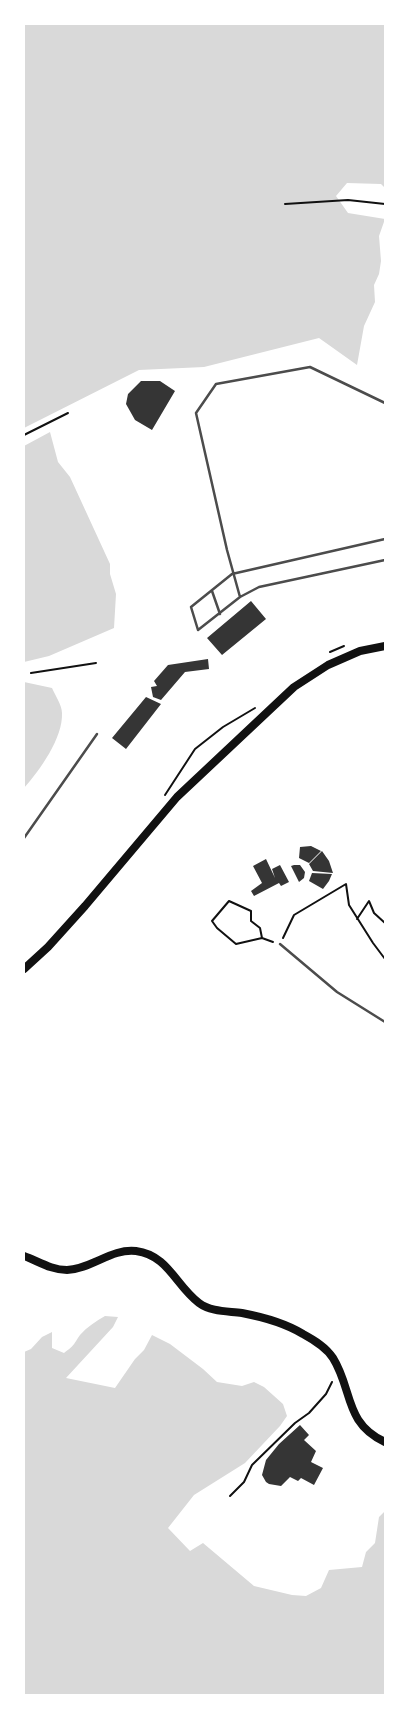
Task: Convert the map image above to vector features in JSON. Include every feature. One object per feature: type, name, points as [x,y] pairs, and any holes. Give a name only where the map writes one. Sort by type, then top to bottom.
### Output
[{"type":"main road","points":[[24,969],[48,947],[85,906],[176,797],[294,687],[328,665],[360,651],[385,646]]},
{"type":"main road","points":[[24,1256],[49,1268],[66,1270],[82,1267],[122,1252],[136,1251],[160,1260],[199,1303],[210,1309],[271,1320],[302,1333],[323,1347],[332,1358],[357,1417],[368,1431],[385,1442]]},
{"type":"lane","points":[[240,598],[232,574],[196,413],[216,384],[310,367],[385,404]]},
{"type":"lane","points":[[385,538],[232,574],[191,608],[198,630],[240,598],[259,587],[385,560]]},
{"type":"lane","points":[[212,590],[220,614]]},
{"type":"lane","points":[[24,838],[97,734]]},
{"type":"lane","points":[[280,944],[337,992],[385,1022]]},
{"type":"path","points":[[285,204],[348,200],[385,204]]},
{"type":"path","points":[[24,436],[68,413]]},
{"type":"path","points":[[31,673],[96,663]]},
{"type":"path","points":[[161,801],[195,749],[223,727],[259,706]]},
{"type":"path","points":[[262,938],[260,928],[251,921],[250,911],[229,901],[212,921],[217,928],[236,944],[262,938],[280,944],[294,915],[346,884],[349,905],[385,959]]},
{"type":"path","points":[[357,919],[369,901],[374,913],[385,923]]},
{"type":"path","points":[[230,1496],[244,1482],[252,1465],[295,1423],[309,1413],[326,1394],[334,1378],[336,1383]]},
{"type":"shaded area","points":[[24,24],[385,24],[385,188],[381,184],[347,183],[336,196],[348,213],[385,219],[379,236],[381,261],[379,274],[374,285],[375,302],[364,326],[357,365],[319,338],[204,367],[139,370],[24,428]]},
{"type":"shaded area","points":[[50,432],[58,462],[70,477],[110,564],[110,574],[116,594],[114,628],[49,656],[24,662],[24,446]]},
{"type":"shaded area","points":[[24,682],[52,688],[60,703],[62,713],[59,733],[55,743],[37,772],[24,788]]},
{"type":"shaded area","points":[[105,1316],[118,1317],[113,1327],[66,1378],[115,1388],[135,1359],[144,1350],[152,1335],[170,1344],[217,1382],[242,1386],[254,1382],[264,1387],[283,1404],[287,1416],[280,1426],[245,1463],[194,1495],[168,1528],[190,1551],[203,1543],[254,1586],[292,1595],[306,1596],[321,1588],[329,1570],[362,1567],[366,1552],[375,1543],[379,1517],[385,1511],[385,1695],[24,1695],[24,1352],[31,1349],[42,1337],[52,1332],[52,1348],[64,1353],[86,1329]]},
{"type":"building","points":[[141,381],[160,381],[175,391],[152,430],[135,420],[126,404],[128,394]]},
{"type":"building","points":[[251,601],[266,619],[222,655],[207,638]]},
{"type":"building","points":[[208,659],[209,669],[185,672],[161,700],[153,697],[151,687],[157,686],[154,681],[168,665]]},
{"type":"building","points":[[146,697],[161,704],[126,749],[112,738]]},
{"type":"building","points":[[311,846],[321,851],[309,863],[299,858],[300,847]]},
{"type":"building","points":[[322,851],[329,861],[333,873],[313,871],[309,864]]},
{"type":"building","points":[[266,859],[275,878],[272,869],[280,865],[289,882],[281,886],[279,883],[254,896],[251,891],[262,883],[253,866]]},
{"type":"building","points":[[300,865],[305,872],[304,878],[299,882],[291,866]]},
{"type":"building","points":[[312,873],[332,874],[323,889],[309,881]]},
{"type":"building","points":[[300,1425],[309,1435],[304,1440],[316,1451],[311,1462],[323,1468],[314,1485],[301,1478],[298,1481],[290,1477],[281,1486],[269,1484],[262,1475],[266,1460],[279,1444]]}]
